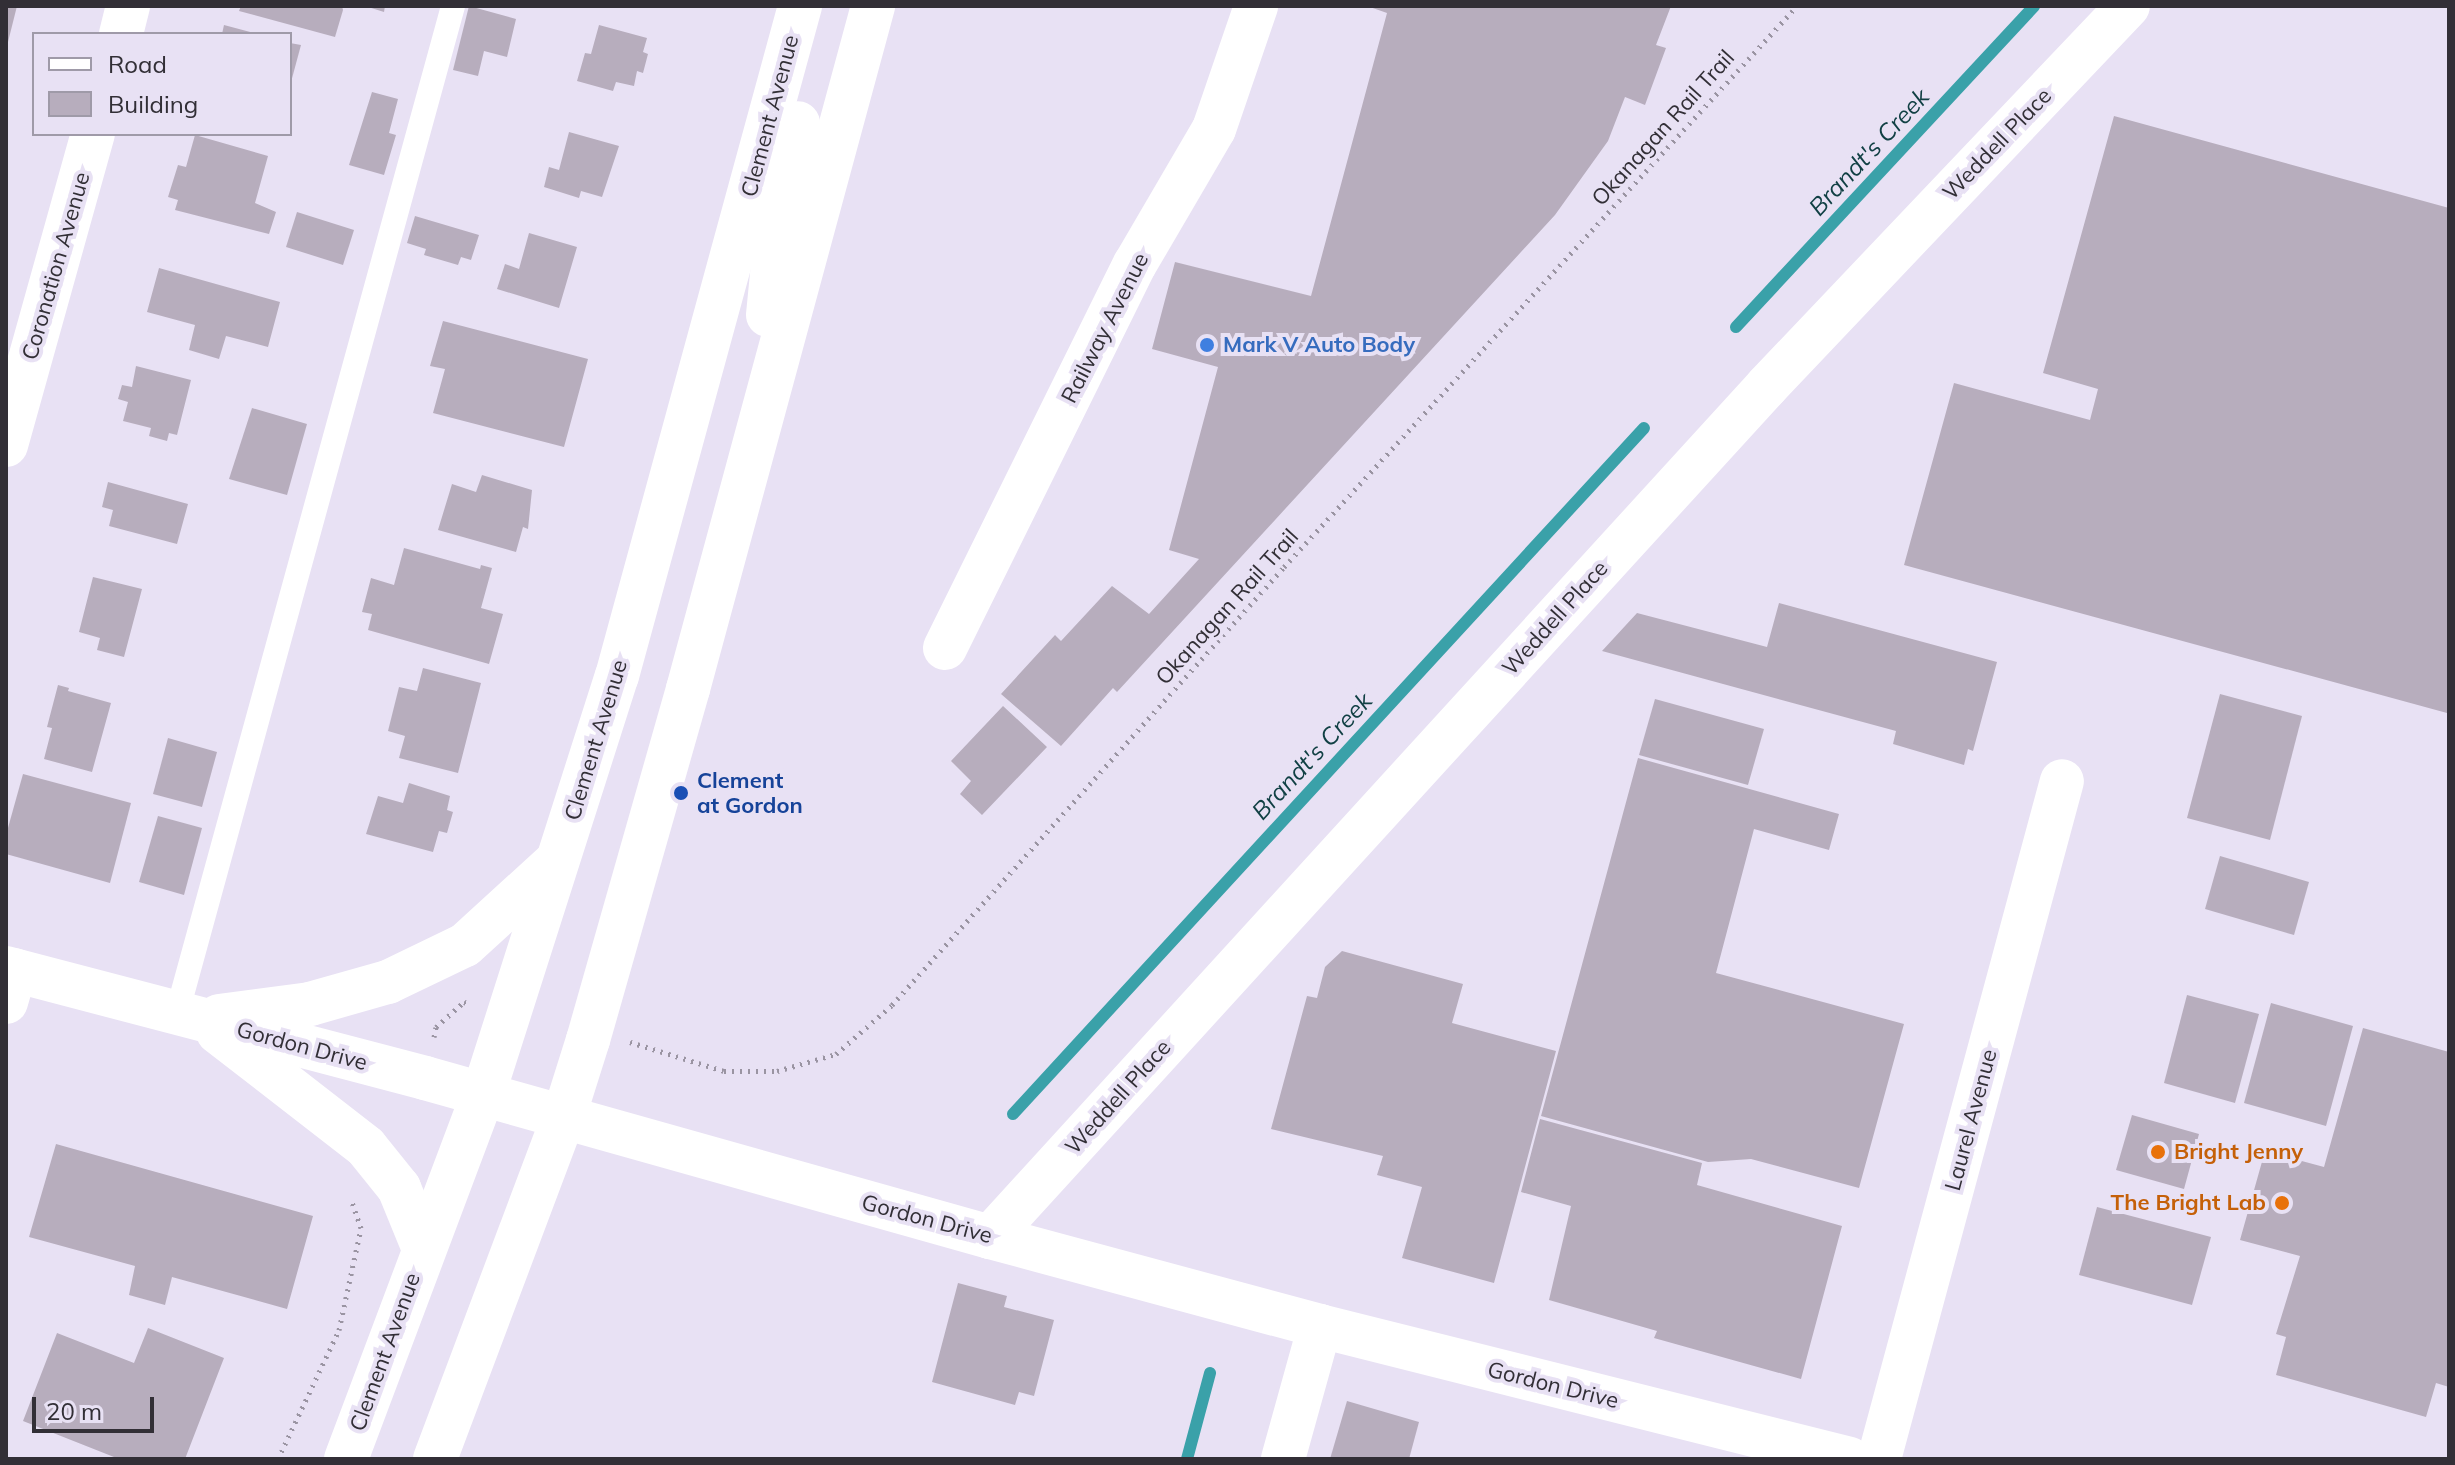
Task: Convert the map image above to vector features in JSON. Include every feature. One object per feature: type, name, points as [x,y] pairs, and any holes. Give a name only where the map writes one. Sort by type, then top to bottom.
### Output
[{"type":"street","points":[[122,32],[128,6]]},
{"type":"street","name":"Clement Avenue","points":[[346,1459],[483,1095],[617,676],[800,6]]},
{"type":"street","name":"Clement Avenue","points":[[758,433],[779,203],[828,6]]},
{"type":"street","name":"Clement Avenue","points":[[435,1459],[564,1116],[758,433],[873,6]]},
{"type":"street","name":"Railway Avenue","points":[[945,648],[1135,264],[1214,129],[1256,6]]},
{"type":"street","name":"Weddell Place","points":[[990,1237],[1767,386],[2128,6]]},
{"type":"street","name":"Coronation Avenue","points":[[6,445],[92,136]]},
{"type":"street","name":"Laurel Avenue","points":[[1853,1458],[2062,781]]},
{"type":"street","points":[[189,1016],[310,1004],[388,982],[465,945],[558,861]]},
{"type":"street","name":"Gordon Drive","points":[[9,980],[189,1016],[564,1116],[990,1237],[1320,1326],[1853,1458]]},
{"type":"street","points":[[189,1016],[366,1147],[399,1188],[424,1249]]},
{"type":"street","points":[[1283,1459],[1320,1326]]},
{"type":"lane","points":[[189,1016],[453,6]]},
{"type":"path","name":"Okanagan Rail Trail","points":[[624,1043],[633,1042],[724,1071],[777,1071],[836,1054],[892,1005],[1284,567],[1797,6]]},
{"type":"path","points":[[436,1027],[464,1002]]},
{"type":"path","points":[[278,1459],[339,1330],[361,1228],[346,1183]]},
{"type":"building","points":[[6,6],[17,6],[7,46],[6,46]]},
{"type":"building","points":[[241,6],[342,6],[343,10],[335,37],[239,11]]},
{"type":"building","points":[[365,6],[385,6],[384,12]]},
{"type":"building","points":[[469,6],[516,19],[507,57],[484,51],[478,76],[453,70]]},
{"type":"building","points":[[1367,6],[1671,6],[1656,45],[1666,48],[1645,105],[1625,97],[1608,141],[1555,215],[1117,692],[1113,688],[1061,746],[1001,694],[1055,635],[1061,641],[1112,586],[1149,614],[1199,559],[1169,550],[1218,367],[1152,349],[1175,262],[1311,296],[1387,13]]},
{"type":"building","points":[[224,25],[250,32],[222,32]]},
{"type":"building","points":[[599,25],[647,38],[643,52],[648,54],[643,73],[637,71],[634,86],[616,82],[613,91],[577,81],[585,53],[591,54]]},
{"type":"building","points":[[292,43],[301,45],[292,78]]},
{"type":"building","points":[[372,92],[398,99],[389,133],[396,135],[384,175],[349,165]]},
{"type":"building","points":[[2114,116],[2449,208],[2447,713],[1904,565],[1954,383],[2090,420],[2098,389],[2043,373]]},
{"type":"building","points":[[569,132],[619,146],[602,197],[581,191],[579,198],[544,187],[549,167],[559,170]]},
{"type":"building","points":[[195,136],[268,156],[255,203],[276,212],[269,234],[175,210],[178,200],[168,197],[178,165],[186,167]]},
{"type":"building","points":[[297,212],[354,230],[343,265],[286,247]]},
{"type":"building","points":[[415,216],[479,235],[471,260],[461,257],[458,265],[424,255],[426,249],[407,243]]},
{"type":"building","points":[[529,233],[577,247],[559,308],[497,289],[505,264],[519,269]]},
{"type":"building","points":[[159,268],[280,302],[268,347],[226,336],[219,359],[189,350],[195,325],[147,312]]},
{"type":"building","points":[[443,321],[588,359],[564,447],[433,413],[445,369],[430,366]]},
{"type":"building","points":[[136,366],[191,380],[177,435],[169,433],[167,441],[149,436],[151,428],[123,421],[128,402],[118,399],[122,385],[132,387]]},
{"type":"building","points":[[252,408],[307,424],[287,495],[229,479]]},
{"type":"building","points":[[482,475],[532,490],[528,529],[523,527],[516,552],[438,530],[452,484],[476,492]]},
{"type":"building","points":[[108,482],[188,504],[177,544],[109,526],[113,510],[102,507]]},
{"type":"building","points":[[404,548],[480,569],[481,565],[492,568],[481,608],[503,614],[489,664],[368,630],[372,614],[362,612],[371,578],[394,585]]},
{"type":"building","points":[[93,577],[142,589],[124,657],[97,650],[100,638],[79,632]]},
{"type":"building","points":[[1779,603],[1997,662],[1973,751],[1968,749],[1964,765],[1893,744],[1896,731],[1602,651],[1637,613],[1767,647]]},
{"type":"building","points":[[423,668],[481,683],[458,773],[399,758],[405,736],[388,731],[399,687],[417,691]]},
{"type":"building","points":[[58,685],[69,688],[68,691],[111,703],[92,772],[44,759],[52,728],[47,727]]},
{"type":"building","points":[[2220,694],[2302,716],[2270,840],[2187,818]]},
{"type":"building","points":[[1655,699],[1764,729],[1748,785],[1639,755]]},
{"type":"building","points":[[1003,706],[1047,747],[982,815],[960,794],[971,781],[951,761]]},
{"type":"building","points":[[168,738],[217,752],[202,807],[153,794]]},
{"type":"building","points":[[1638,758],[1839,814],[1829,850],[1754,829],[1716,973],[1904,1024],[1859,1188],[1751,1159],[1708,1162],[1541,1116]]},
{"type":"building","points":[[23,774],[131,803],[110,883],[6,854],[6,835]]},
{"type":"building","points":[[409,783],[450,796],[447,810],[453,812],[447,833],[439,831],[433,852],[366,834],[378,796],[403,803]]},
{"type":"building","points":[[158,816],[202,828],[184,895],[139,882]]},
{"type":"building","points":[[2220,856],[2309,882],[2294,935],[2205,909]]},
{"type":"building","points":[[1342,951],[1463,984],[1452,1023],[1556,1051],[1494,1283],[1402,1258],[1422,1187],[1377,1175],[1383,1156],[1271,1129],[1307,996],[1317,998],[1325,967]]},
{"type":"building","points":[[2187,995],[2259,1014],[2235,1103],[2164,1083]]},
{"type":"building","points":[[2271,1003],[2353,1026],[2326,1126],[2244,1103]]},
{"type":"building","points":[[2363,1028],[2449,1052],[2449,1387],[2436,1383],[2426,1417],[2276,1375],[2286,1337],[2276,1334],[2300,1256],[2240,1240],[2265,1151],[2324,1167]]},
{"type":"building","name":"Bright Jenny","points":[[2132,1115],[2199,1134],[2184,1189],[2116,1170]]},
{"type":"building","points":[[1540,1119],[1702,1163],[1697,1185],[1842,1226],[1801,1379],[1654,1338],[1657,1331],[1549,1300],[1571,1206],[1521,1192]]},
{"type":"building","points":[[56,1144],[313,1216],[287,1309],[172,1277],[165,1305],[129,1295],[135,1266],[29,1237]]},
{"type":"building","points":[[2097,1207],[2211,1237],[2192,1305],[2079,1275]]},
{"type":"building","points":[[958,1283],[1007,1296],[1004,1307],[1054,1320],[1034,1396],[1019,1392],[1015,1405],[932,1382]]},
{"type":"building","points":[[148,1328],[224,1358],[185,1459],[119,1459],[23,1421],[57,1333],[134,1363]]},
{"type":"building","points":[[1347,1401],[1419,1422],[1409,1459],[1330,1459]]},
{"type":"waterway","name":"Brandt's Creek","points":[[1736,327],[2034,6]]},
{"type":"waterway","name":"Brandt's Creek","points":[[1013,1114],[1644,428]]},
{"type":"waterway","name":"Brandt's Creek","points":[[1187,1459],[1210,1373]]},
{"type":"place","name":"Mark V Auto Body","points":[[1207,345]]},
{"type":"place","name":"Clement at Gordon","points":[[681,793]]},
{"type":"place","name":"Bright Jenny","points":[[2158,1152]]},
{"type":"place","name":"The Bright Lab","points":[[2282,1203]]}]
